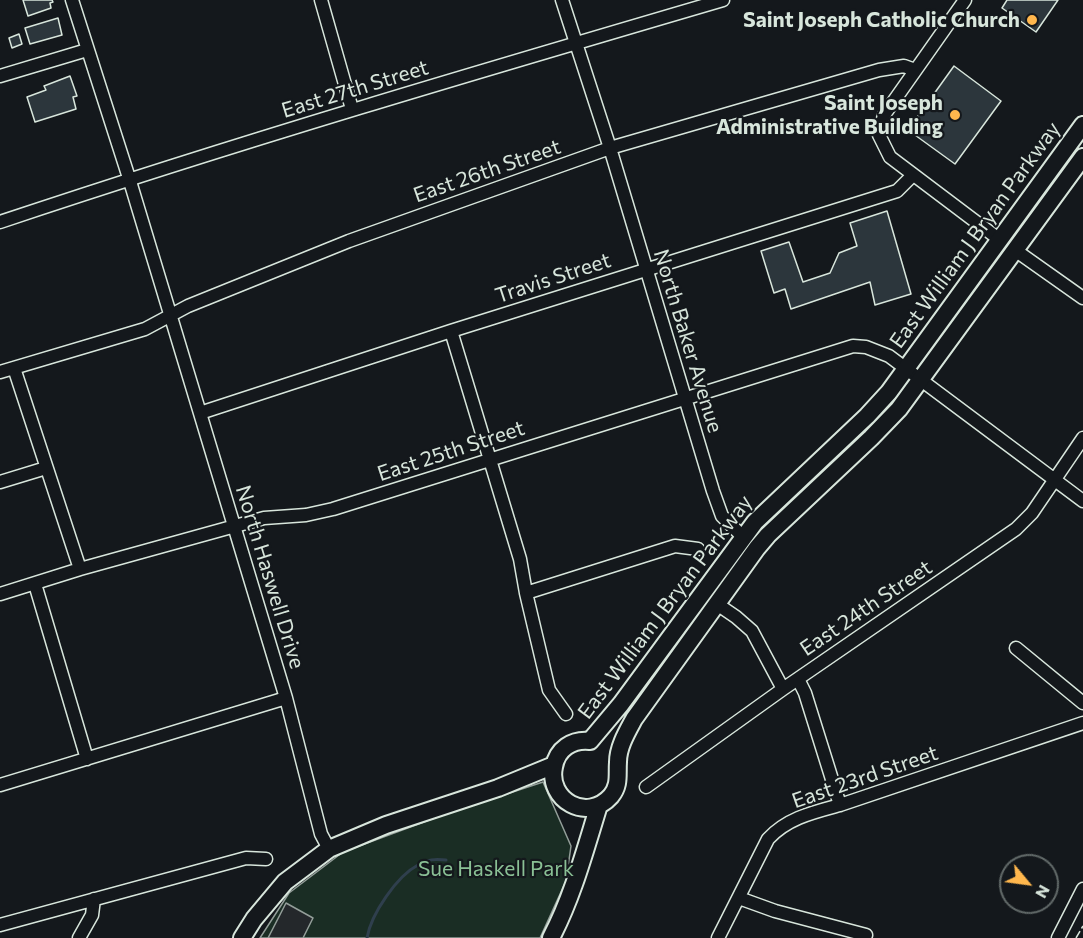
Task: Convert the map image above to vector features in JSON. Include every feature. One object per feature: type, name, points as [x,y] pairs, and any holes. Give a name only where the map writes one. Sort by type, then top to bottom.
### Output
[{"type":"main road","name":"East William J Bryan Parkway","points":[[242,938],[254,919],[285,882],[329,849],[386,825],[505,786],[554,765],[559,754],[567,746],[578,741],[591,741],[621,704],[743,537],[769,507],[878,405],[1083,125]]},
{"type":"main road","name":"East William J Bryan Parkway","points":[[551,938],[574,885],[599,805],[609,798],[616,787],[620,774],[617,763],[621,744],[634,719],[768,535],[886,423],[921,380],[1083,156]]},
{"type":"main road","points":[[591,741],[609,751],[617,763]]},
{"type":"main road","points":[[554,765],[553,777],[556,787],[568,803],[585,809],[599,805]]},
{"type":"street","name":"North Haswell Drive","points":[[72,0],[129,178],[235,527],[286,698],[321,834],[329,849]]},
{"type":"street","points":[[321,0],[352,109]]},
{"type":"street","name":"North Baker Avenue","points":[[562,0],[610,148],[712,491],[722,516],[743,537]]},
{"type":"street","name":"East 27th Street","points":[[0,222],[129,178],[352,109],[723,0]]},
{"type":"street","points":[[960,2],[884,115],[879,135],[890,157],[1000,240]]},
{"type":"street","points":[[0,76],[87,50]]},
{"type":"street","name":"East 26th Street","points":[[0,372],[145,329],[188,306],[349,241],[610,148],[879,70],[904,66],[915,70]]},
{"type":"street","name":"Travis Street","points":[[200,414],[451,331],[897,191],[913,175]]},
{"type":"street","points":[[1015,250],[1083,298]]},
{"type":"street","points":[[451,331],[520,558],[549,690],[566,714]]},
{"type":"street","name":"East 25th Street","points":[[0,594],[80,569],[264,518],[306,515],[333,509],[853,346],[877,350],[888,356],[1083,501]]},
{"type":"street","points":[[14,368],[80,569]]},
{"type":"street","name":"East 24th Street","points":[[646,787],[783,689],[1016,529],[1032,513],[1083,438]]},
{"type":"street","points":[[0,482],[46,468]]},
{"type":"street","points":[[526,593],[675,546],[699,549]]},
{"type":"street","points":[[35,584],[87,759]]},
{"type":"street","points":[[717,604],[752,631],[783,689]]},
{"type":"street","points":[[1016,648],[1083,703]]},
{"type":"street","points":[[798,679],[805,693],[840,805]]},
{"type":"street","points":[[0,785],[286,698]]},
{"type":"street","name":"East 23rd Street","points":[[718,938],[768,839],[777,829],[806,814],[840,805],[1083,723]]},
{"type":"street","points":[[0,925],[246,858],[266,859]]},
{"type":"street","points":[[1058,938],[1082,896]]},
{"type":"street","points":[[739,898],[775,911],[866,935]]},
{"type":"street","points":[[79,938],[92,915],[94,899]]},
{"type":"green space","name":"Sue Haskell Park","points":[[543,782],[571,846],[566,881],[540,938],[260,938],[289,893],[343,852],[440,816]]},
{"type":"shaded area","points":[[286,903],[313,918],[303,938],[268,938]]},
{"type":"building","points":[[23,0],[52,0],[53,2],[50,3],[51,8],[28,16]]},
{"type":"building","name":"Saint Joseph Catholic Church","points":[[1007,0],[1058,0],[1036,32],[1002,8]]},
{"type":"building","points":[[58,18],[62,35],[30,44],[25,28]]},
{"type":"building","points":[[19,34],[22,44],[12,48],[9,38]]},
{"type":"building","name":"Saint Joseph Administrative Building","points":[[954,66],[1001,101],[955,164],[908,130]]},
{"type":"building","points":[[70,76],[77,96],[73,97],[76,109],[35,122],[27,97],[46,90],[44,86]]},
{"type":"building","points":[[887,211],[911,294],[875,305],[870,282],[791,309],[785,289],[774,293],[761,251],[789,242],[803,282],[830,273],[839,253],[857,246],[850,223]]},
{"type":"waterway","points":[[367,938],[379,907],[410,870],[425,862],[446,860]]},
{"type":"fence","points":[[1076,938],[1083,926]]},
{"type":"place","name":"Saint Joseph Catholic Church","points":[[1032,20]]},
{"type":"place","name":"Saint Joseph Administrative Building","points":[[955,115]]}]
